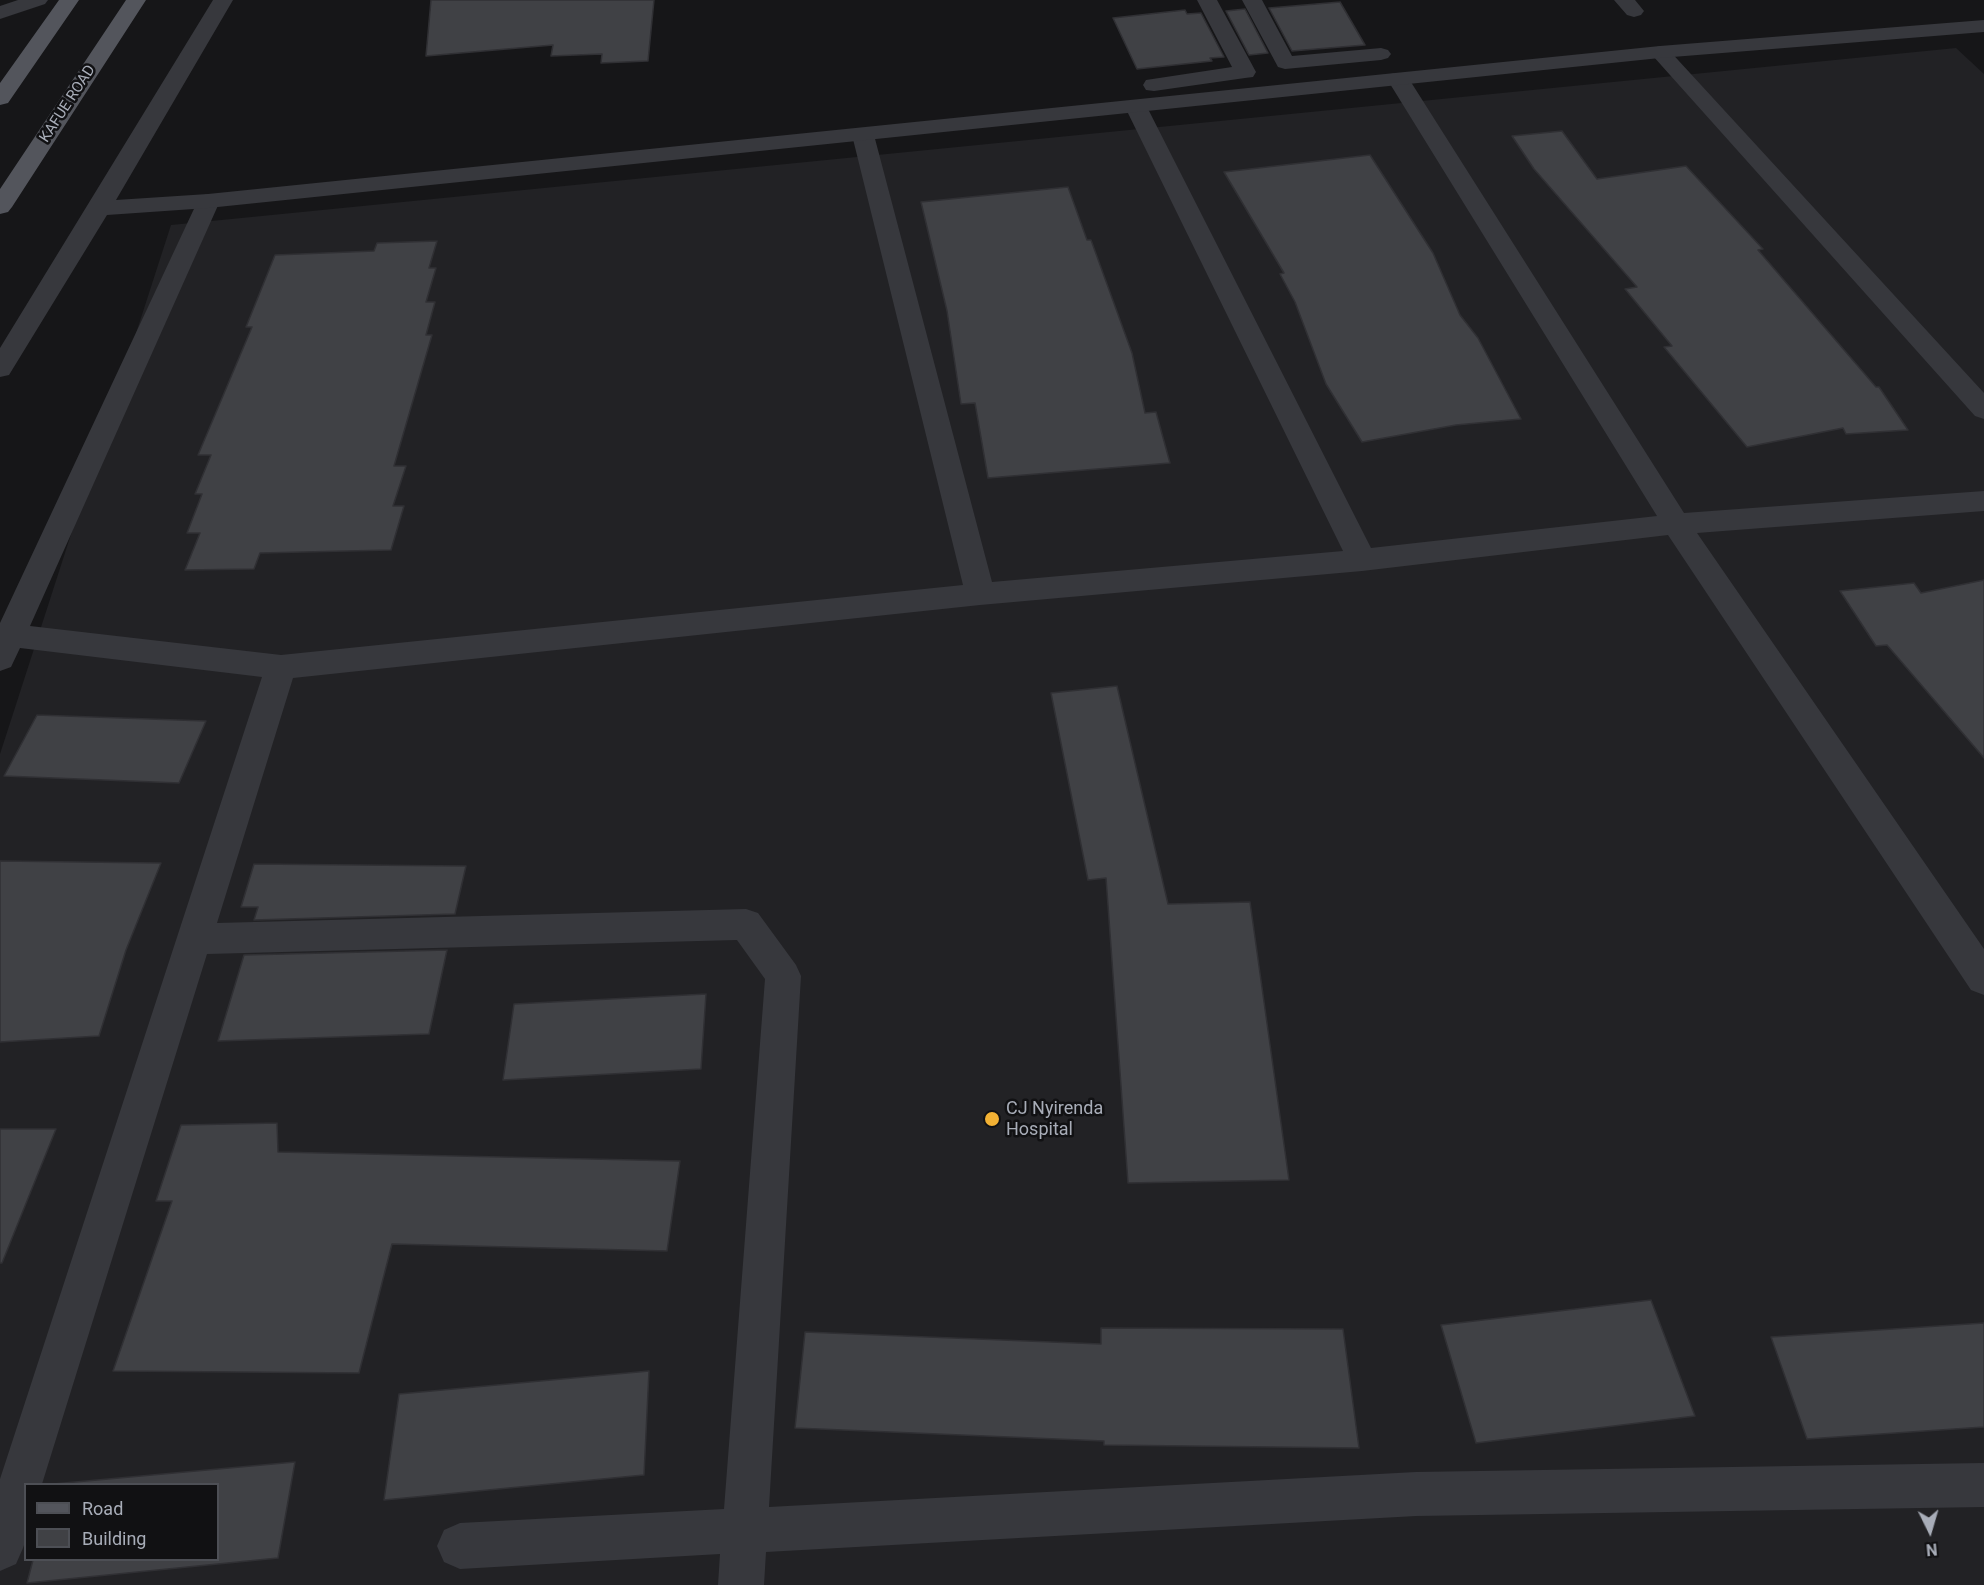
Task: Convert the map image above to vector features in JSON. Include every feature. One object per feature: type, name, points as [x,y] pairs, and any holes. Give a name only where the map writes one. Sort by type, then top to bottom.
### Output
[{"type":"main road","points":[[0,98],[69,0]]},
{"type":"main road","name":"KAFUE ROAD","points":[[0,207],[136,0]]},
{"type":"street","points":[[4,8],[38,0]]},
{"type":"street","points":[[0,369],[223,0]]},
{"type":"street","points":[[1154,85],[1245,72],[1207,0]]},
{"type":"street","points":[[1252,0],[1285,63],[1381,54]]},
{"type":"street","points":[[99,208],[208,201],[1660,52],[1984,26]]},
{"type":"street","points":[[1956,29],[1984,48]]},
{"type":"street","points":[[1660,52],[1984,410]]},
{"type":"street","points":[[1398,79],[1676,524],[1984,979]]},
{"type":"street","points":[[1136,107],[1362,560]]},
{"type":"street","points":[[863,135],[980,594]]},
{"type":"street","points":[[208,201],[4,642],[281,667],[980,594],[1362,560],[1676,524],[1984,501]]},
{"type":"street","points":[[0,1548],[281,667]]},
{"type":"street","points":[[194,939],[746,924],[783,976],[741,1585]]},
{"type":"street","points":[[460,1546],[1416,1494],[1984,1485]]},
{"type":"shaded area","name":"CJ Nyirenda Hospital","points":[[1956,48],[1984,74],[1984,1585],[0,1585],[0,754],[171,225]]},
{"type":"building","points":[[431,0],[654,0],[648,61],[601,63],[602,54],[551,56],[553,45],[426,56]]},
{"type":"building","points":[[1340,2],[1365,45],[1292,51],[1269,8]]},
{"type":"building","points":[[1245,9],[1268,53],[1249,55],[1226,11]]},
{"type":"building","points":[[1185,10],[1187,14],[1201,13],[1224,57],[1210,58],[1212,61],[1137,69],[1113,18]]},
{"type":"building","points":[[1562,131],[1597,179],[1686,166],[1763,249],[1758,250],[1876,387],[1879,387],[1908,430],[1846,434],[1843,428],[1747,447],[1664,347],[1672,346],[1625,289],[1637,287],[1534,169],[1512,136]]},
{"type":"building","points":[[1370,155],[1433,253],[1460,315],[1478,338],[1521,419],[1456,425],[1362,442],[1326,384],[1295,302],[1280,274],[1284,273],[1224,172]]},
{"type":"building","points":[[1068,187],[1087,240],[1091,240],[1132,353],[1145,413],[1156,412],[1170,463],[988,478],[975,403],[961,404],[947,311],[921,202]]},
{"type":"building","points":[[437,241],[429,268],[436,268],[426,302],[435,302],[426,335],[432,335],[394,466],[406,466],[393,506],[404,506],[391,550],[260,553],[254,569],[185,570],[200,533],[187,533],[202,494],[195,494],[211,455],[198,455],[252,327],[246,327],[275,255],[374,251],[377,243]]},
{"type":"building","points":[[1984,580],[1984,758],[1887,645],[1876,646],[1840,591],[1914,583],[1921,593]]},
{"type":"building","points":[[1117,686],[1168,904],[1250,902],[1289,1180],[1128,1183],[1106,878],[1088,880],[1051,693]]},
{"type":"building","points":[[37,715],[206,721],[179,783],[4,776]]},
{"type":"building","points":[[0,861],[161,863],[126,950],[99,1036],[0,1042]]},
{"type":"building","points":[[254,864],[466,866],[455,914],[254,920],[258,907],[241,907]]},
{"type":"building","points":[[447,950],[429,1034],[218,1041],[244,955]]},
{"type":"building","points":[[706,994],[701,1069],[503,1080],[514,1004]]},
{"type":"building","points":[[277,1123],[278,1152],[680,1161],[667,1251],[392,1244],[359,1373],[113,1371],[172,1201],[156,1201],[181,1125]]},
{"type":"building","points":[[0,1129],[56,1129],[2,1263],[0,1263]]},
{"type":"building","points":[[1651,1300],[1695,1416],[1476,1443],[1441,1325]]},
{"type":"building","points":[[1984,1323],[1984,1427],[1807,1439],[1771,1337]]},
{"type":"building","points":[[1101,1328],[1343,1329],[1359,1448],[1104,1445],[1104,1441],[795,1428],[805,1332],[1101,1344]]},
{"type":"building","points":[[649,1371],[644,1475],[384,1500],[399,1394]]},
{"type":"building","points":[[295,1462],[278,1558],[27,1583],[33,1561],[219,1561],[219,1483],[64,1483]]},
{"type":"place","name":"CJ Nyirenda Hospital","points":[[992,1119]]}]
